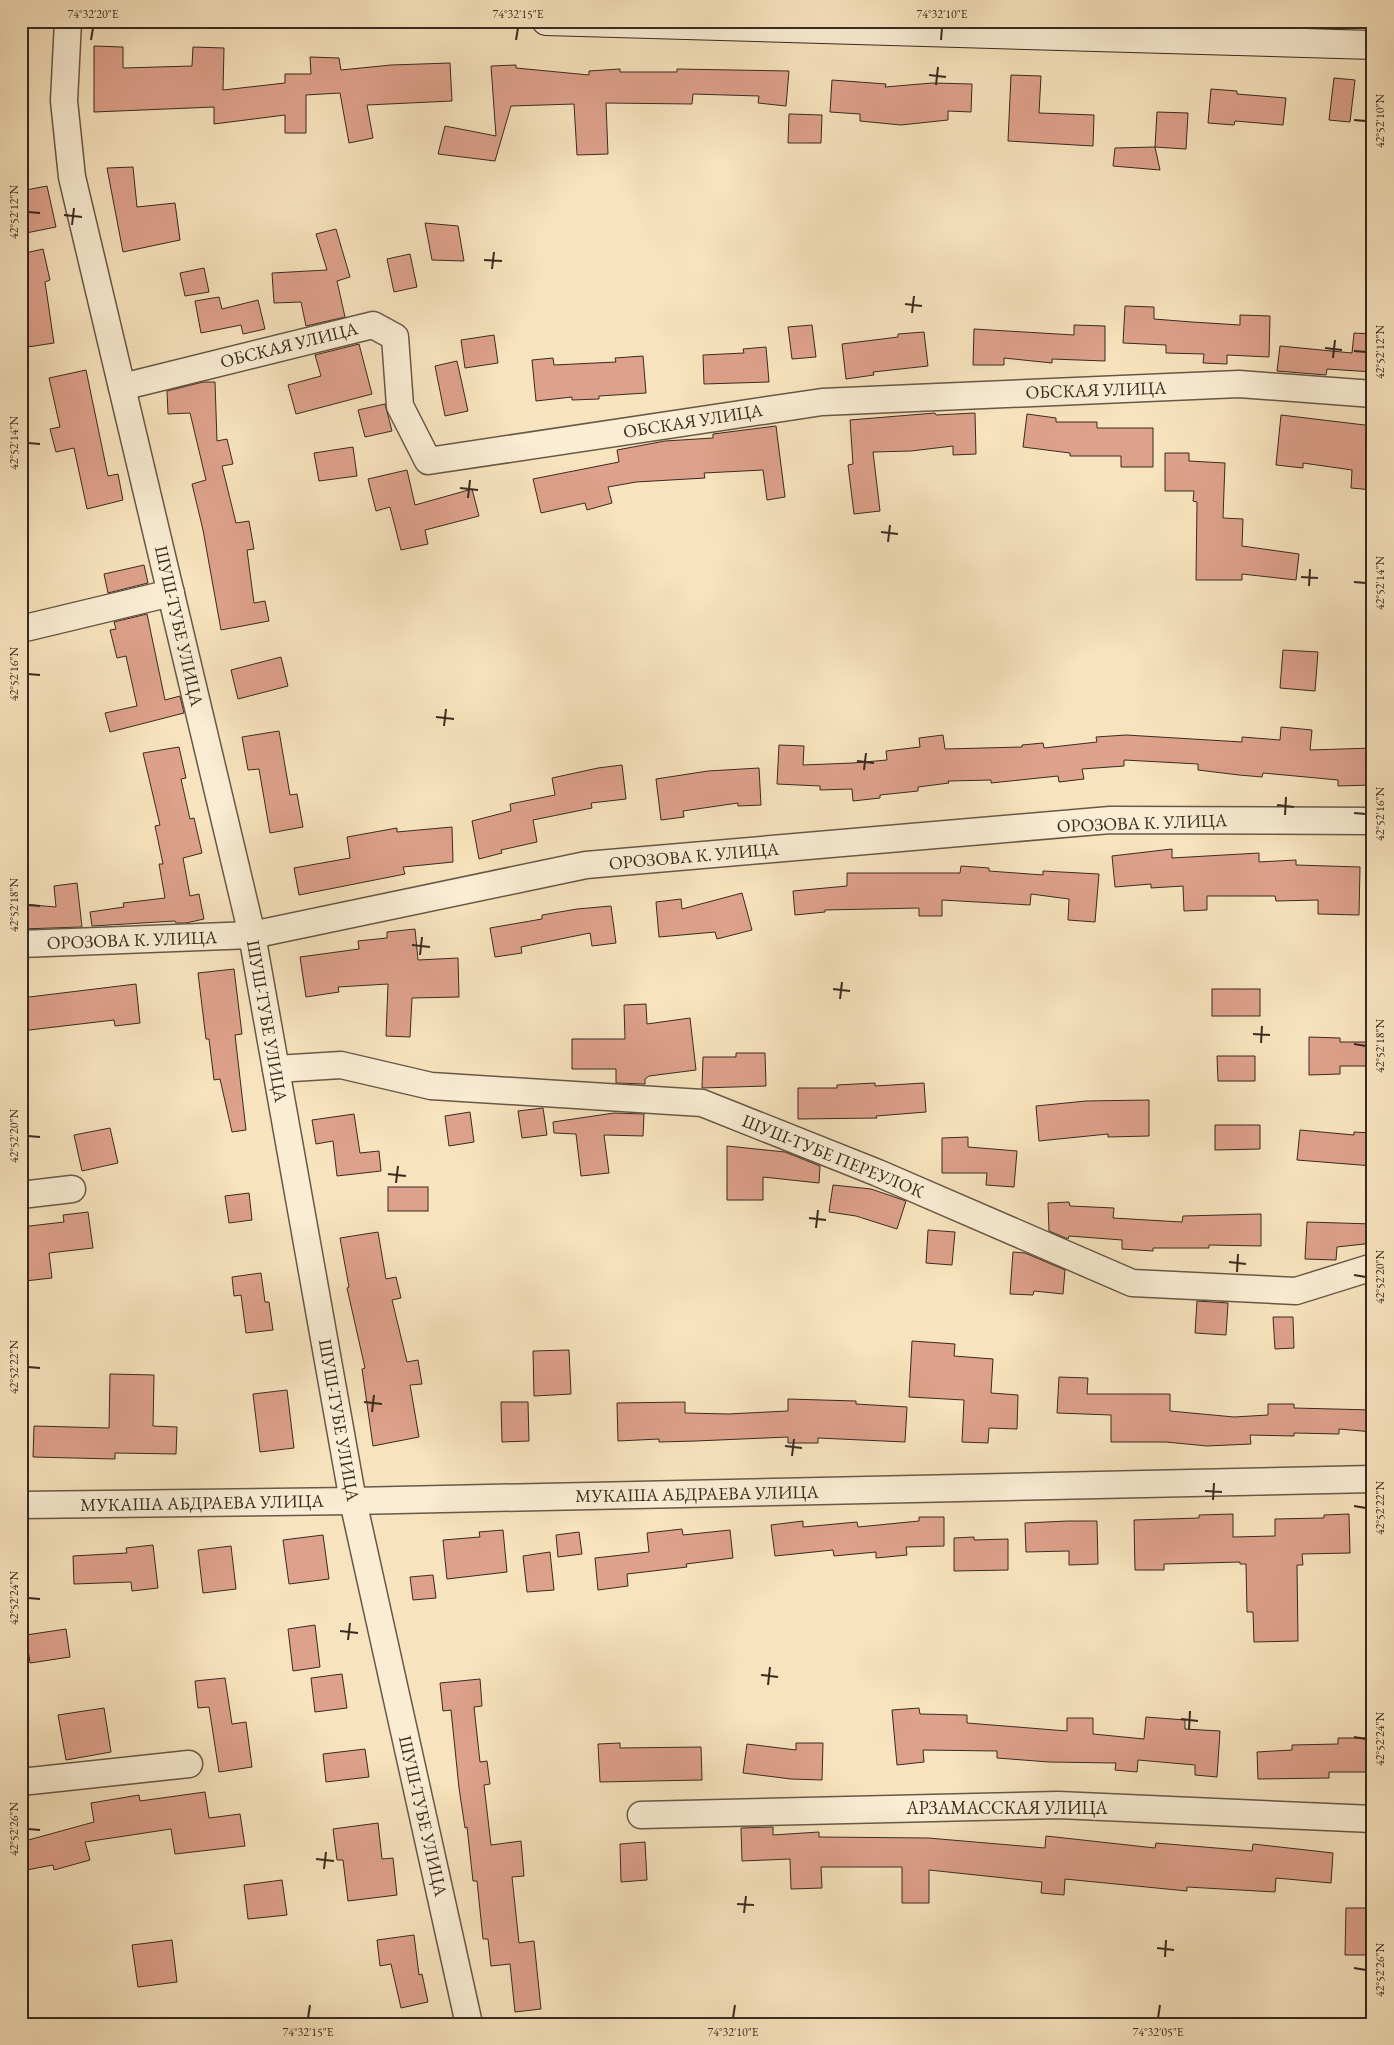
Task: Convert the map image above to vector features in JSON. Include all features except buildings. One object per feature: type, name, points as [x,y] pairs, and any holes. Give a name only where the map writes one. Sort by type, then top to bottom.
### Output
[{"type":"street","name":"ШУШ-ТУБЕ УЛИЦА","points":[[68,21],[64,101],[72,177],[252,935],[353,1501],[469,2024]]},
{"type":"street","points":[[546,21],[1373,45]]},
{"type":"street","name":"ОБСКАЯ УЛИЦА","points":[[122,387],[372,325],[395,337],[400,406],[428,461],[822,402],[1238,384],[1373,394]]},
{"type":"street","points":[[21,629],[171,593]]},
{"type":"street","name":"ОРОЗОВА К. УЛИЦА","points":[[21,944],[252,935],[586,866],[1110,820],[1373,821]]},
{"type":"street","name":"ШУШ-ТУБЕ ПЕРЕУЛОК","points":[[276,1069],[341,1065],[430,1086],[702,1104],[878,1173],[1132,1283],[1296,1291],[1373,1267]]},
{"type":"street","points":[[21,1195],[72,1189]]},
{"type":"street","name":"МУКАША АБДРАЕВА УЛИЦА","points":[[21,1505],[353,1501],[1373,1479]]},
{"type":"street","points":[[21,1782],[188,1764]]},
{"type":"street","name":"АРЗАМАССКАЯ УЛИЦА","points":[[641,1815],[1058,1805],[1373,1819]]}]
